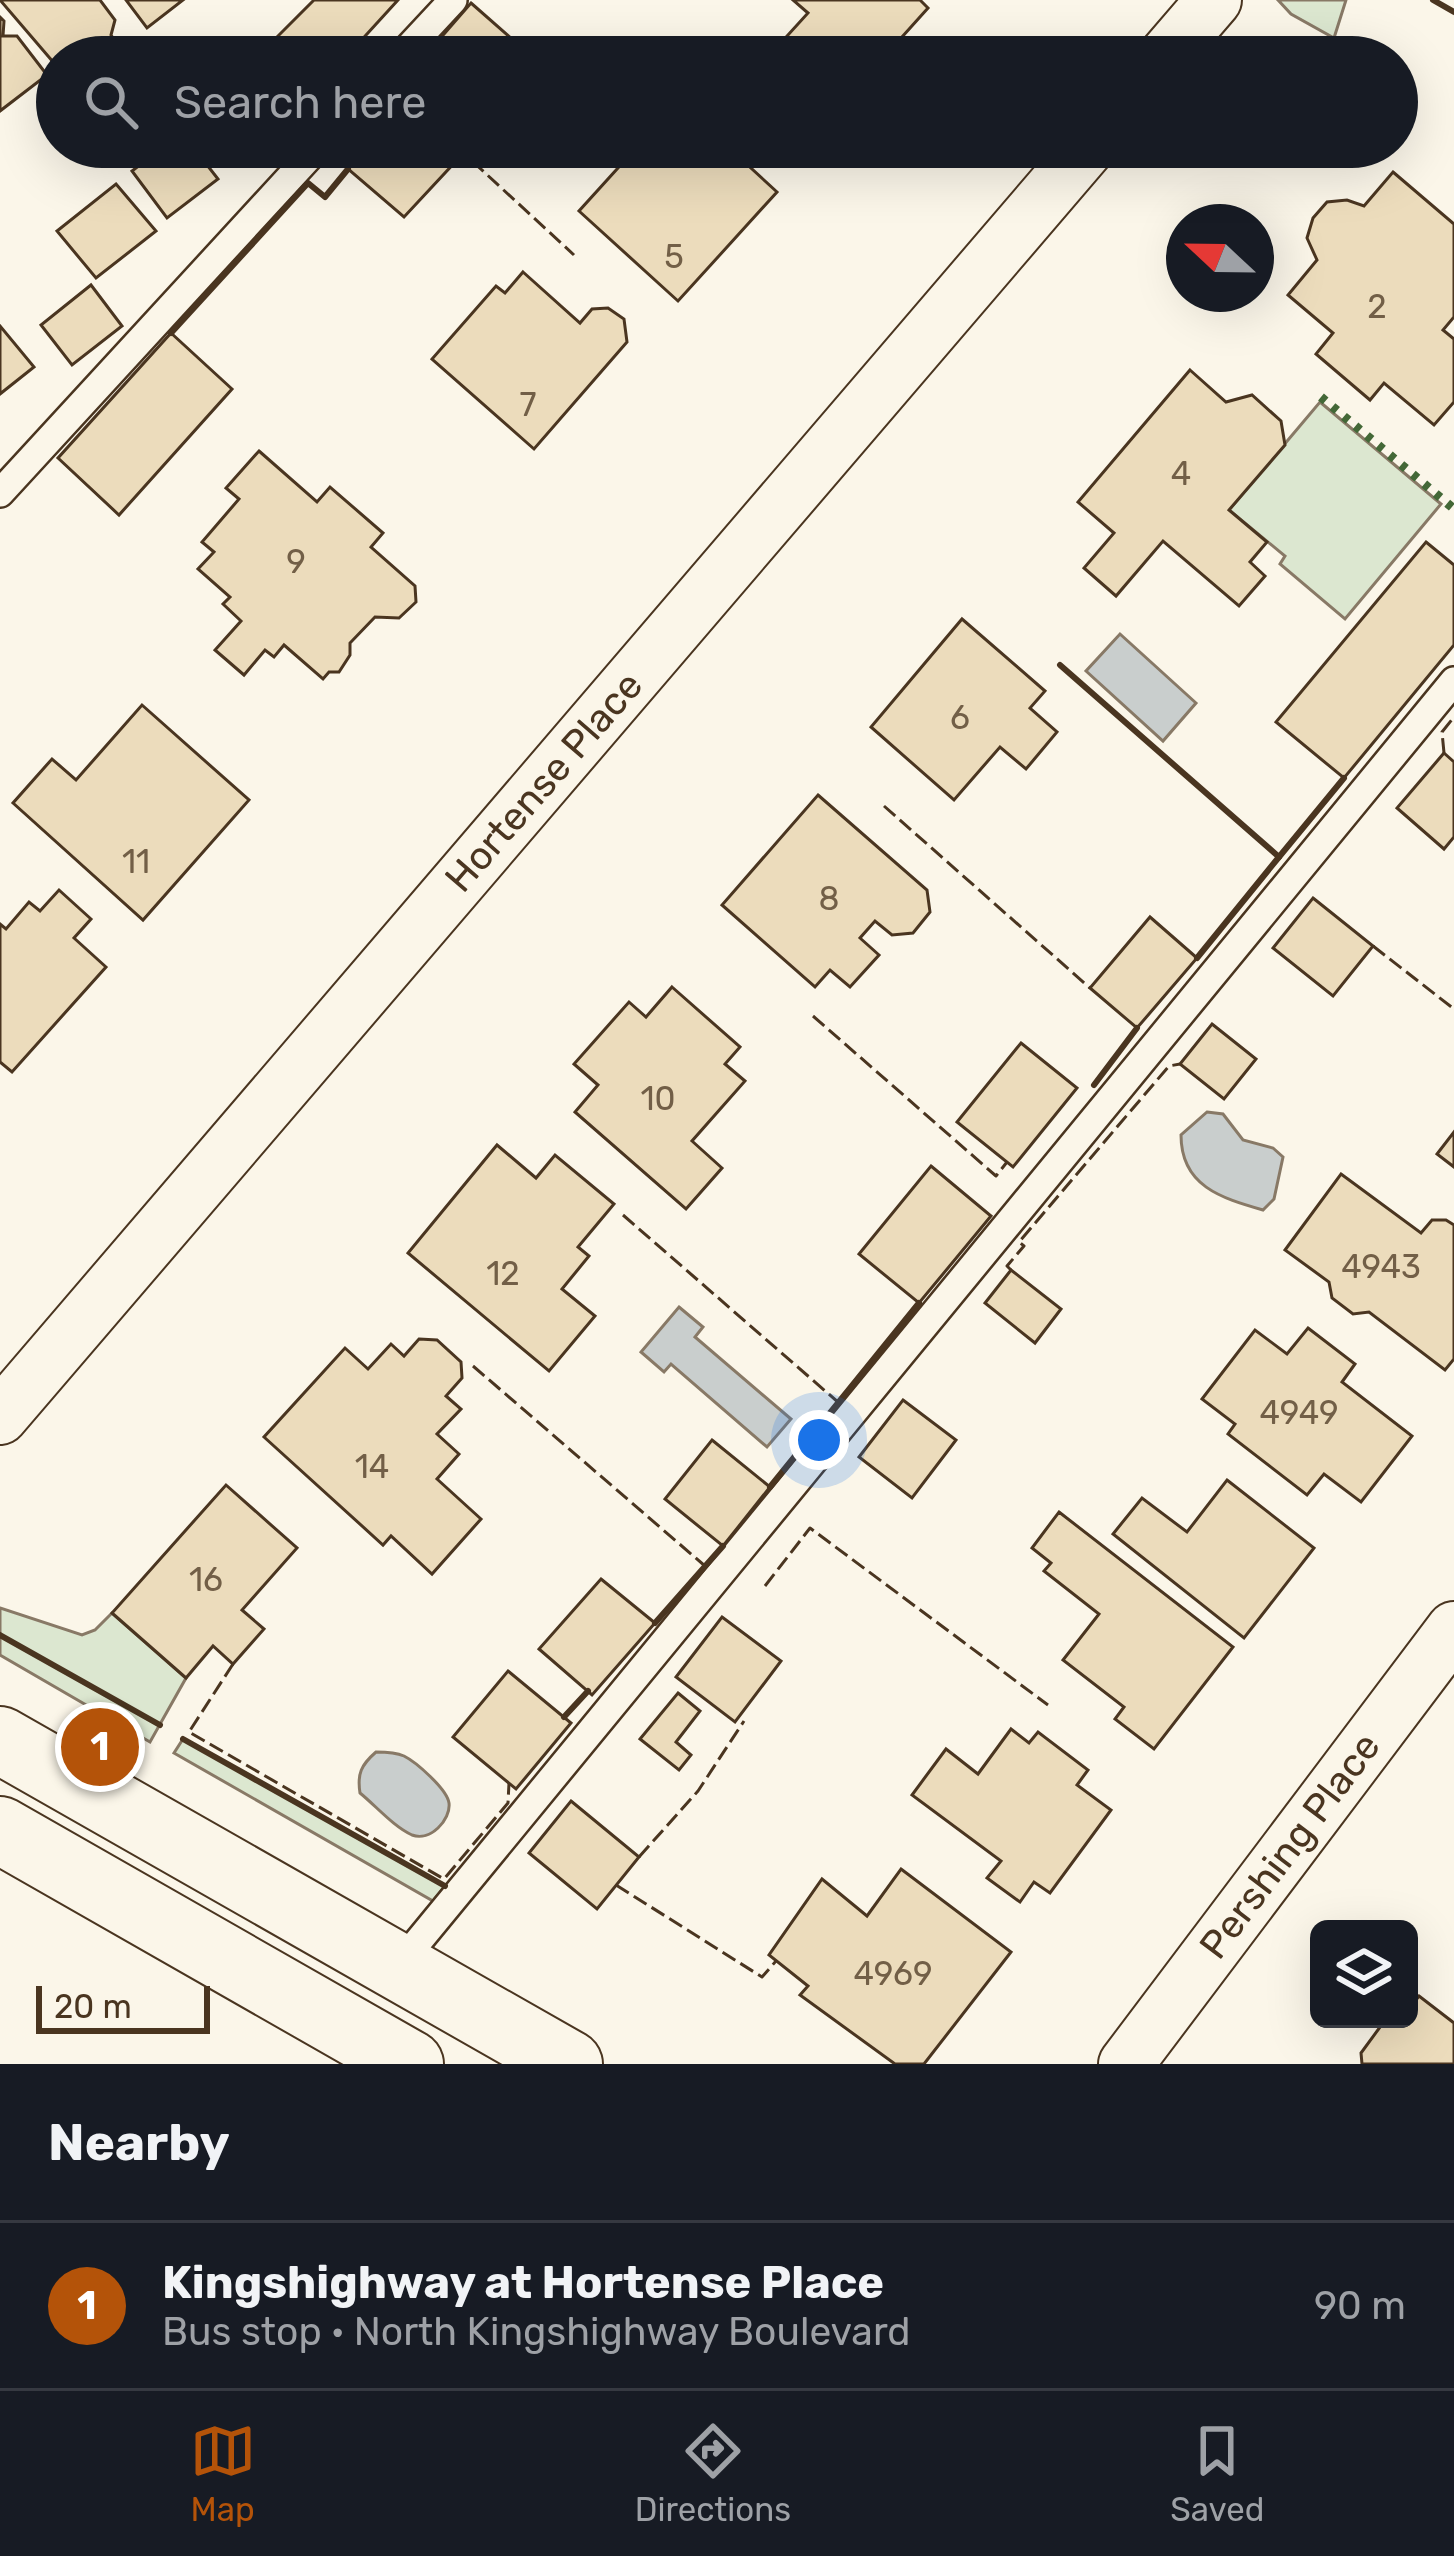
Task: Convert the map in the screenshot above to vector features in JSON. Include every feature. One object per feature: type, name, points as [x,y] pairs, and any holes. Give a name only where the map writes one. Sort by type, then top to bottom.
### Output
[{"type":"main road","points":[[0,1740],[569,2064]]},
{"type":"main road","points":[[0,1830],[410,2064]]},
{"type":"street","points":[[1184,36],[1214,0]]},
{"type":"street","name":"Hortense Place","points":[[0,1417],[1070,168]]},
{"type":"street","name":"Pershing Place","points":[[1126,2064],[1454,1629]]},
{"type":"lane","points":[[419,36],[452,0]]},
{"type":"lane","points":[[0,493],[299,168]]},
{"type":"lane","points":[[398,1966],[1454,681]]},
{"type":"green space","points":[[1278,0],[1346,0],[1335,36],[1291,14]]},
{"type":"green space","points":[[1320,402],[1441,504],[1345,619],[1280,564],[1285,556],[1229,510]]},
{"type":"green space","points":[[0,1608],[82,1635],[95,1630],[112,1613],[186,1678],[150,1742],[0,1655]]},
{"type":"green space","points":[[183,1739],[445,1886],[433,1901],[174,1753]]},
{"type":"shaded area","points":[[1120,634],[1196,703],[1163,741],[1086,671]]},
{"type":"shaded area","points":[[1207,1112],[1223,1114],[1243,1140],[1273,1148],[1283,1157],[1274,1199],[1263,1210],[1206,1187],[1188,1167],[1181,1135]]},
{"type":"shaded area","points":[[679,1307],[703,1327],[695,1337],[791,1419],[767,1447],[671,1364],[664,1372],[641,1352]]},
{"type":"shaded area","points":[[376,1752],[404,1756],[443,1791],[449,1810],[432,1832],[412,1835],[360,1793],[361,1770]]},
{"type":"building","points":[[0,0],[100,0],[115,20],[112,36],[36,36],[36,42]]},
{"type":"building","points":[[126,0],[183,0],[147,28]]},
{"type":"building","points":[[314,0],[398,0],[365,36],[278,36]]},
{"type":"building","points":[[793,0],[920,0],[928,8],[903,36],[787,36],[808,13]]},
{"type":"building","points":[[471,3],[508,36],[442,36]]},
{"type":"building","points":[[0,17],[3,36],[17,36],[36,61],[36,83],[0,111]]},
{"type":"building","points":[[209,168],[218,179],[167,218],[132,171]]},
{"type":"building","points":[[349,168],[450,168],[404,217]]},
{"type":"building","points":[[618,168],[751,168],[777,192],[678,301],[579,211]]},
{"type":"building","points":[[1393,172],[1454,224],[1454,317],[1443,330],[1454,339],[1454,402],[1434,425],[1384,383],[1370,400],[1316,354],[1333,333],[1288,295],[1317,260],[1307,238],[1313,218],[1327,202],[1347,200],[1364,206]]},
{"type":"building","points":[[116,184],[156,231],[96,278],[57,231]]},
{"type":"building","points":[[523,272],[580,323],[592,309],[608,308],[624,319],[627,342],[534,449],[432,359],[496,286],[505,293]]},
{"type":"building","points":[[91,285],[122,326],[72,365],[41,325]]},
{"type":"building","points":[[0,326],[34,367],[0,394]]},
{"type":"building","points":[[171,333],[232,389],[119,515],[58,458]]},
{"type":"building","points":[[1190,370],[1226,402],[1252,395],[1281,421],[1285,445],[1229,510],[1267,542],[1250,562],[1265,576],[1239,606],[1163,541],[1116,596],[1084,568],[1114,533],[1078,502]]},
{"type":"building","points":[[259,451],[317,502],[330,487],[383,533],[371,547],[415,586],[416,602],[399,618],[375,617],[350,643],[350,655],[339,672],[329,672],[323,679],[284,645],[274,657],[265,650],[244,675],[215,650],[241,621],[223,604],[230,597],[198,569],[214,552],[202,542],[239,499],[226,488]]},
{"type":"building","points":[[1426,542],[1454,565],[1454,645],[1344,778],[1276,722]]},
{"type":"building","points":[[962,619],[1045,691],[1030,708],[1057,732],[1026,769],[1000,747],[954,800],[871,727]]},
{"type":"building","points":[[142,705],[249,800],[143,920],[13,803],[52,759],[76,780]]},
{"type":"building","points":[[1444,753],[1454,762],[1454,837],[1444,849],[1397,808]]},
{"type":"building","points":[[818,795],[927,890],[930,912],[913,933],[892,935],[875,921],[860,938],[879,955],[850,987],[830,970],[815,987],[722,905]]},
{"type":"building","points":[[59,890],[91,919],[74,938],[106,967],[12,1072],[0,1062],[0,924],[6,929],[29,902],[40,911]]},
{"type":"building","points":[[1313,898],[1373,946],[1333,996],[1273,948]]},
{"type":"building","points":[[1150,917],[1197,958],[1137,1028],[1090,988]]},
{"type":"building","points":[[672,987],[740,1047],[725,1064],[745,1081],[692,1141],[722,1168],[686,1209],[575,1112],[598,1085],[574,1064],[629,1002],[646,1017]]},
{"type":"building","points":[[1212,1024],[1256,1059],[1224,1099],[1180,1064]]},
{"type":"building","points":[[1021,1043],[1077,1088],[1013,1167],[957,1122]]},
{"type":"building","points":[[1454,1132],[1454,1167],[1437,1154]]},
{"type":"building","points":[[497,1145],[536,1178],[555,1155],[614,1204],[578,1247],[589,1256],[562,1289],[595,1316],[549,1371],[408,1253]]},
{"type":"building","points":[[931,1166],[991,1216],[919,1303],[859,1254]]},
{"type":"building","points":[[1341,1174],[1421,1233],[1432,1220],[1454,1225],[1454,1359],[1445,1370],[1369,1312],[1353,1314],[1332,1298],[1329,1282],[1285,1250]]},
{"type":"building","points":[[1011,1270],[1061,1309],[1035,1343],[985,1303]]},
{"type":"building","points":[[1308,1328],[1355,1364],[1342,1382],[1412,1436],[1361,1502],[1324,1474],[1307,1495],[1228,1434],[1235,1424],[1202,1399],[1255,1330],[1287,1354]]},
{"type":"building","points":[[419,1339],[437,1340],[461,1362],[462,1378],[446,1396],[461,1409],[437,1434],[459,1454],[437,1479],[481,1519],[432,1574],[391,1536],[383,1545],[264,1437],[345,1348],[368,1369],[391,1344],[404,1356]]},
{"type":"building","points":[[903,1400],[956,1440],[912,1498],[859,1457]]},
{"type":"building","points":[[712,1440],[770,1487],[723,1546],[665,1499]]},
{"type":"building","points":[[1227,1480],[1314,1548],[1244,1638],[1113,1534],[1142,1498],[1187,1532]]},
{"type":"building","points":[[226,1485],[297,1548],[242,1610],[264,1629],[233,1664],[213,1646],[186,1678],[112,1613]]},
{"type":"building","points":[[1059,1512],[1233,1647],[1154,1749],[1115,1719],[1124,1707],[1063,1660],[1099,1614],[1044,1571],[1051,1563],[1032,1548]]},
{"type":"building","points":[[601,1579],[655,1623],[592,1695],[539,1649]]},
{"type":"building","points":[[722,1617],[781,1661],[735,1722],[676,1677]]},
{"type":"building","points":[[508,1671],[571,1723],[516,1789],[453,1737]]},
{"type":"building","points":[[678,1693],[700,1711],[676,1742],[691,1755],[679,1770],[640,1739]]},
{"type":"building","points":[[1011,1729],[1029,1743],[1038,1732],[1088,1770],[1077,1785],[1111,1810],[1050,1893],[1034,1882],[1020,1902],[987,1878],[1001,1861],[912,1795],[946,1749],[978,1774]]},
{"type":"building","points":[[571,1801],[639,1857],[597,1909],[529,1853]]},
{"type":"building","points":[[901,1869],[1011,1952],[924,2064],[895,2064],[800,1995],[808,1986],[769,1955],[822,1879],[867,1916]]},
{"type":"building","points":[[1418,1997],[1454,2023],[1454,2064],[1362,2064],[1361,2053],[1379,2028],[1418,2028]]},
{"type":"hedge","points":[[1321,397],[1454,509]]},
{"type":"fence","points":[[480,168],[574,255]]},
{"type":"fence","points":[[1444,753],[1442,732],[1454,717]]},
{"type":"fence","points":[[884,806],[1090,988]]},
{"type":"fence","points":[[1373,946],[1454,1009]]},
{"type":"fence","points":[[813,1016],[996,1176],[1007,1162]]},
{"type":"fence","points":[[1011,1270],[1007,1266],[1024,1246],[1019,1242],[1169,1066],[1180,1064]]},
{"type":"fence","points":[[623,1215],[839,1403]]},
{"type":"fence","points":[[473,1366],[705,1566]]},
{"type":"fence","points":[[765,1586],[810,1528],[1048,1705]]},
{"type":"fence","points":[[233,1664],[189,1732],[444,1879],[508,1803],[509,1783]]},
{"type":"fence","points":[[639,1857],[698,1791],[744,1721]]},
{"type":"fence","points":[[616,1885],[762,1977],[776,1961]]},
{"type":"wall","points":[[1433,0],[1454,12]]},
{"type":"wall","points":[[171,333],[308,183],[325,197],[348,169]]},
{"type":"wall","points":[[1060,665],[1279,857],[1344,778]]},
{"type":"wall","points":[[1197,958],[1279,857]]},
{"type":"wall","points":[[1094,1085],[1137,1028]]},
{"type":"wall","points":[[770,1487],[919,1303]]},
{"type":"wall","points":[[655,1623],[723,1546]]},
{"type":"wall","points":[[0,1635],[160,1725]]},
{"type":"wall","points":[[564,1717],[588,1691]]},
{"type":"wall","points":[[183,1739],[445,1886]]},
{"type":"place","name":"Kingshighway at Hortense Place","points":[[100,1747]]}]
